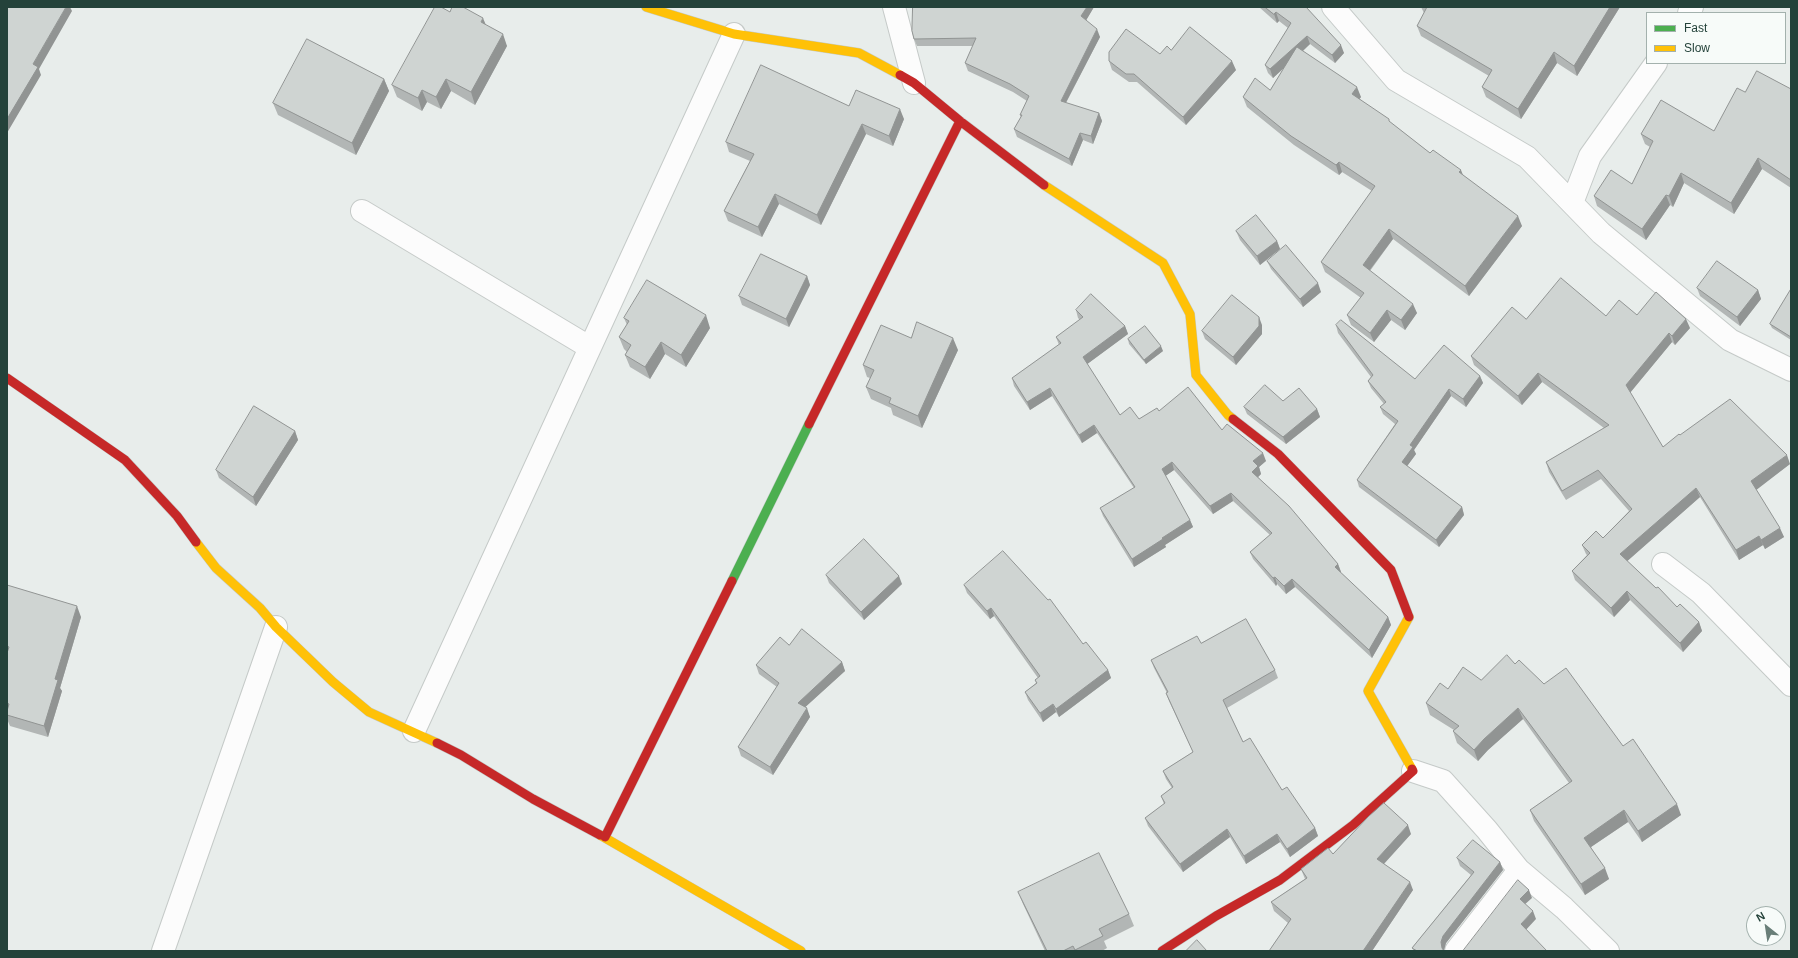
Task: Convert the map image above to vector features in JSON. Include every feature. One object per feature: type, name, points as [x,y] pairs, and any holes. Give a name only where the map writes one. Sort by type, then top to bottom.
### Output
[{"type":"street","points":[[646,7],[734,34],[859,52],[914,83],[960,121],[1055,193],[1163,263],[1190,314],[1196,375],[1228,415],[1278,454],[1391,570],[1410,616],[1368,690],[1413,771],[1443,781],[1487,830],[1519,870],[1564,908],[1608,951]]},
{"type":"street","points":[[894,7],[914,83]]},
{"type":"street","points":[[1333,7],[1396,80],[1527,157],[1601,233],[1730,340],[1791,370]]},
{"type":"street","points":[[414,731],[734,34]]},
{"type":"street","points":[[1572,203],[1590,156],[1655,64]]},
{"type":"street","points":[[606,837],[788,464],[960,121]]},
{"type":"street","points":[[362,210],[589,347]]},
{"type":"street","points":[[7,378],[125,460],[177,516],[216,568],[260,608],[276,627],[333,682],[369,712],[414,731],[461,755],[533,799],[606,837],[801,951]]},
{"type":"street","points":[[1663,564],[1701,593],[1791,685]]},
{"type":"street","points":[[163,951],[276,627]]},
{"type":"street","points":[[1162,951],[1216,916],[1280,880],[1353,825],[1413,771]]},
{"type":"street","points":[[1456,951],[1519,870]]},
{"type":"building","points":[[7,7],[66,7],[33,64],[38,67],[7,119]]},
{"type":"building","points":[[435,7],[441,7],[450,12],[452,7],[463,7],[483,18],[481,22],[503,34],[471,92],[446,79],[436,97],[422,90],[418,98],[392,85]]},
{"type":"building","points":[[913,7],[1087,7],[1081,16],[1097,29],[1061,101],[1099,113],[1091,136],[1080,133],[1069,159],[1014,129],[1022,115],[1020,115],[1029,96],[1010,84],[965,63],[976,38],[914,39],[912,31]]},
{"type":"building","points":[[1265,7],[1306,7],[1341,45],[1332,55],[1307,36],[1270,69],[1265,65],[1291,23],[1276,12],[1274,14]]},
{"type":"building","points":[[1427,7],[1610,7],[1574,66],[1554,52],[1518,109],[1482,87],[1492,70],[1417,26]]},
{"type":"building","points":[[1190,27],[1232,61],[1183,117],[1134,74],[1126,74],[1109,61],[1109,52],[1126,29],[1160,54],[1167,46],[1171,50]]},
{"type":"building","points":[[307,39],[384,79],[352,143],[273,103]]},
{"type":"building","points":[[1297,47],[1357,87],[1352,94],[1389,119],[1389,121],[1430,153],[1433,150],[1461,170],[1459,172],[1518,216],[1465,286],[1389,229],[1363,265],[1413,304],[1401,320],[1387,310],[1370,333],[1347,315],[1364,293],[1321,262],[1375,186],[1339,162],[1336,165],[1291,136],[1243,97],[1255,78],[1270,90]]},
{"type":"building","points":[[761,65],[849,106],[856,90],[900,109],[889,136],[862,124],[817,215],[775,194],[758,227],[724,211],[754,154],[726,142]]},
{"type":"building","points":[[1757,71],[1791,89],[1791,180],[1758,158],[1731,203],[1681,173],[1669,196],[1666,195],[1642,229],[1594,196],[1611,170],[1632,184],[1653,141],[1641,134],[1661,100],[1714,131],[1737,88],[1745,92]]},
{"type":"building","points":[[1256,215],[1277,241],[1257,256],[1236,231]]},
{"type":"building","points":[[1286,245],[1318,283],[1300,299],[1267,261]]},
{"type":"building","points":[[761,254],[807,276],[786,319],[739,296]]},
{"type":"building","points":[[1717,261],[1758,290],[1737,317],[1697,288]]},
{"type":"building","points":[[1561,278],[1606,316],[1619,300],[1637,315],[1656,292],[1686,319],[1672,336],[1669,333],[1626,385],[1663,447],[1679,434],[1680,435],[1730,399],[1787,455],[1751,481],[1780,528],[1761,540],[1759,536],[1736,550],[1696,488],[1620,554],[1656,588],[1658,587],[1677,607],[1680,604],[1699,622],[1680,643],[1627,591],[1611,608],[1572,571],[1590,553],[1582,545],[1596,531],[1603,538],[1632,509],[1598,470],[1562,491],[1546,462],[1609,425],[1538,373],[1518,396],[1471,356],[1512,307],[1526,319]]},
{"type":"building","points":[[647,280],[706,315],[681,355],[661,342],[645,367],[625,355],[631,345],[619,337],[629,321],[624,318]]},
{"type":"building","points":[[1791,289],[1791,337],[1770,324]]},
{"type":"building","points":[[1091,294],[1125,326],[1083,357],[1120,415],[1130,407],[1139,419],[1157,408],[1159,411],[1188,387],[1222,430],[1227,424],[1263,453],[1253,461],[1258,466],[1252,472],[1289,506],[1338,564],[1335,567],[1388,617],[1369,650],[1292,579],[1284,586],[1275,577],[1273,578],[1250,552],[1272,533],[1231,493],[1210,506],[1172,462],[1162,469],[1190,520],[1132,559],[1100,508],[1135,487],[1094,425],[1079,435],[1050,388],[1027,402],[1012,378],[1061,343],[1056,337],[1083,317],[1076,310]]},
{"type":"building","points":[[1232,295],[1259,317],[1259,326],[1233,357],[1202,331]]},
{"type":"building","points":[[1341,320],[1415,379],[1444,345],[1480,376],[1463,399],[1449,389],[1410,445],[1413,447],[1402,462],[1462,507],[1436,540],[1357,480],[1398,421],[1380,407],[1386,402],[1368,381],[1373,375],[1336,325]]},
{"type":"building","points":[[917,322],[953,338],[918,416],[889,403],[891,398],[866,387],[874,370],[863,365],[881,325],[911,338]]},
{"type":"building","points":[[1145,326],[1161,346],[1144,360],[1128,339]]},
{"type":"building","points":[[1265,385],[1283,401],[1299,388],[1317,409],[1283,437],[1244,407]]},
{"type":"building","points":[[254,406],[295,431],[253,497],[216,470]]},
{"type":"building","points":[[864,539],[899,576],[861,612],[826,575]]},
{"type":"building","points":[[1003,551],[1048,600],[1050,599],[1083,644],[1086,642],[1108,670],[1056,709],[1053,704],[1040,713],[1025,692],[1037,683],[1035,680],[1040,676],[991,608],[987,611],[964,585]]},
{"type":"building","points":[[7,585],[77,606],[55,679],[58,680],[44,726],[7,715],[9,704],[7,703],[7,653],[9,647],[7,646]]},
{"type":"building","points":[[1246,619],[1275,670],[1223,700],[1243,742],[1250,738],[1282,790],[1287,787],[1315,828],[1287,849],[1277,834],[1244,856],[1227,829],[1180,864],[1145,818],[1165,803],[1161,796],[1173,787],[1163,771],[1193,752],[1166,693],[1168,692],[1151,660],[1197,636],[1201,643]]},
{"type":"building","points":[[802,629],[842,662],[798,703],[807,708],[770,767],[738,747],[779,683],[756,665],[780,637],[789,645]]},
{"type":"building","points":[[1507,655],[1515,664],[1519,660],[1544,684],[1566,668],[1623,746],[1633,739],[1677,804],[1638,831],[1624,810],[1584,838],[1605,868],[1581,884],[1530,810],[1572,781],[1518,708],[1474,750],[1453,731],[1459,726],[1426,703],[1440,683],[1448,689],[1463,667],[1481,680]]},
{"type":"building","points":[[1384,803],[1408,825],[1377,859],[1410,882],[1363,951],[1269,951],[1291,919],[1271,902],[1307,878],[1301,869],[1328,848],[1333,854],[1368,817]]},
{"type":"building","points":[[1473,840],[1500,862],[1443,936],[1441,942],[1444,951],[1417,951],[1412,948],[1474,872],[1457,858]]},
{"type":"building","points":[[1099,853],[1129,914],[1099,929],[1103,936],[1075,950],[1073,946],[1063,951],[1047,951],[1018,892]]},
{"type":"building","points":[[1518,880],[1529,890],[1520,899],[1533,911],[1521,924],[1547,951],[1463,951]]},
{"type":"building","points":[[1197,940],[1207,951],[1186,951]]},
{"type":"traffic: fast","points":[[732,581],[809,424]]},
{"type":"traffic: slow","points":[[646,7],[734,34],[859,53],[900,75]]},
{"type":"traffic: slow","points":[[1044,185],[1163,263],[1190,314],[1196,375],[1228,415],[1233,419]]},
{"type":"traffic: slow","points":[[196,542],[216,568],[260,608],[276,627],[333,682],[369,712],[437,743]]},
{"type":"traffic: slow","points":[[1409,617],[1368,691],[1412,769]]},
{"type":"traffic: slow","points":[[600,835],[801,951]]},
{"type":"traffic: jam","points":[[900,75],[914,83],[960,121],[1044,185]]},
{"type":"traffic: jam","points":[[809,424],[960,121]]},
{"type":"traffic: jam","points":[[7,378],[125,460],[177,516],[196,542]]},
{"type":"traffic: jam","points":[[1233,419],[1278,454],[1391,570],[1409,617]]},
{"type":"traffic: jam","points":[[605,837],[732,581]]},
{"type":"traffic: jam","points":[[437,743],[461,755],[533,799],[600,835]]},
{"type":"traffic: jam","points":[[1162,951],[1216,916],[1280,880],[1353,825],[1413,771],[1412,769]]}]
